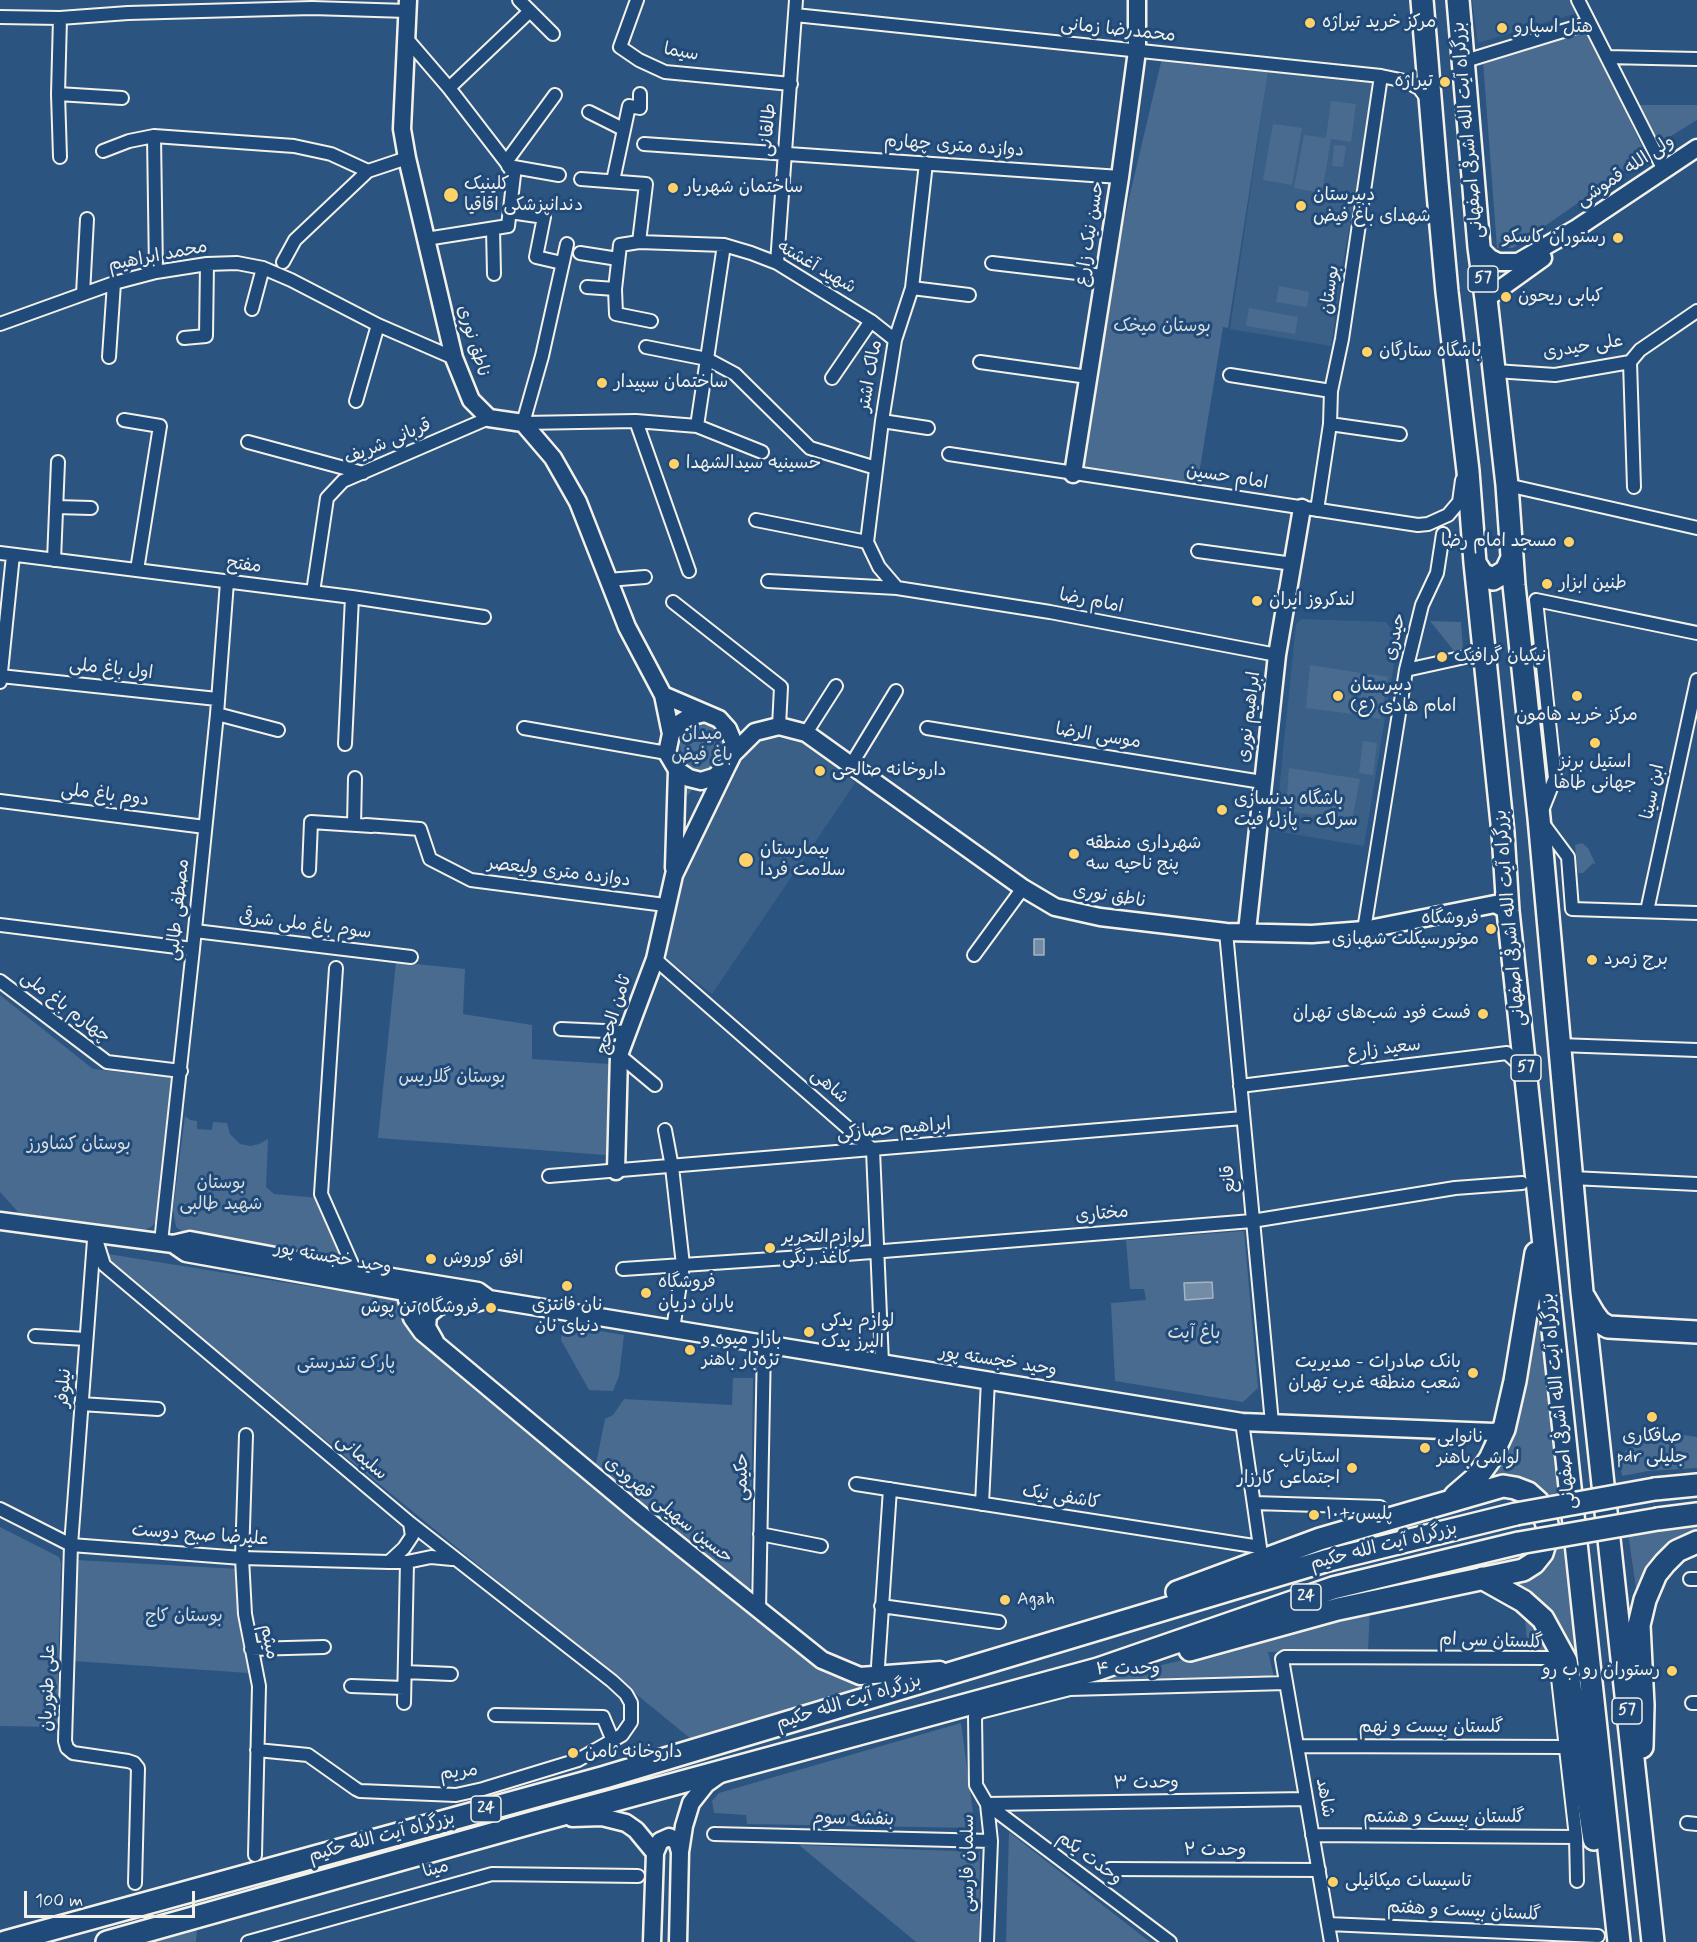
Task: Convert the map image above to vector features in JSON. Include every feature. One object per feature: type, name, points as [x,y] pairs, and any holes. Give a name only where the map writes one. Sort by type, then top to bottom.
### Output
[{"type":"highway","name":"بزرگراه آیت الله اشرفی اصفهانی","points":[[1422,0],[1429,102],[1447,292],[1468,471],[1475,563],[1503,833],[1508,911],[1619,1942]]},
{"type":"highway","name":"بزرگراه آیت الله اشرفی اصفهانی","points":[[1458,0],[1479,247],[1507,485],[1518,624],[1539,818],[1582,1292],[1653,1942]]},
{"type":"highway","points":[[1475,563],[1482,574],[1493,579],[1506,571],[1512,558]]},
{"type":"highway","points":[[1482,626],[1488,613],[1498,607],[1503,607],[1509,612],[1518,624]]},
{"type":"highway","points":[[1448,1502],[1477,1477],[1494,1451],[1504,1429],[1515,1382],[1541,1225]]},
{"type":"highway","points":[[1582,1292],[1594,1314],[1608,1327],[1697,1332]]},
{"type":"highway","name":"بزرگراه آیت الله حکیم","points":[[5,1942],[605,1777],[1325,1561],[1516,1514],[1697,1485]]},
{"type":"highway","points":[[1098,1669],[1199,1648],[1338,1609],[1523,1570],[1534,1563],[1542,1552],[1548,1534],[1545,1516],[1538,1502],[1528,1493],[1503,1486],[1320,1539],[1185,1588],[1100,1628]]},
{"type":"highway","name":"بزرگراه آیت الله حکیم","points":[[107,1942],[538,1821],[1098,1669],[1333,1588],[1519,1543],[1697,1514]]},
{"type":"highway","points":[[1638,1801],[1643,1738],[1639,1625],[1645,1600],[1656,1574],[1677,1551],[1697,1542]]},
{"type":"highway","points":[[1482,1578],[1523,1601],[1543,1619],[1566,1661],[1598,1860],[1619,1942]]},
{"type":"street","points":[[519,0],[553,34]]},
{"type":"street","name":"سیما","points":[[637,0],[620,47],[639,60],[664,72],[791,84]]},
{"type":"street","name":"طالقانی","points":[[777,263],[796,0]]},
{"type":"street","name":"حسن نیک زارع","points":[[1073,474],[1120,177],[1137,51],[1137,0]]},
{"type":"street","points":[[1578,0],[1664,170]]},
{"type":"street","points":[[0,17],[60,18],[128,6],[313,4],[407,6]]},
{"type":"street","name":"ناطق نوری","points":[[407,6],[402,129],[406,158],[454,358],[471,400],[489,418]]},
{"type":"street","points":[[449,88],[530,11]]},
{"type":"street","name":"محمدرضا زمانی","points":[[795,15],[1381,76],[1405,81],[1419,88],[1429,102]]},
{"type":"street","points":[[60,18],[58,94],[60,157]]},
{"type":"street","points":[[1462,62],[1589,22]]},
{"type":"street","points":[[406,38],[449,88],[510,168],[559,175]]},
{"type":"street","points":[[1607,57],[1697,59]]},
{"type":"street","name":"بوستان","points":[[1310,509],[1329,424],[1331,391],[1342,339],[1381,76]]},
{"type":"street","points":[[58,94],[122,98]]},
{"type":"street","points":[[612,182],[629,106],[640,108],[640,94]]},
{"type":"street","points":[[426,239],[508,226],[510,168],[555,95]]},
{"type":"street","points":[[589,112],[623,129]]},
{"type":"street","points":[[103,151],[129,141],[154,136],[294,146],[331,154],[368,171]]},
{"type":"street","points":[[154,136],[156,272]]},
{"type":"street","name":"دوازده متری چهارم","points":[[644,144],[1120,177]]},
{"type":"street","name":"ولی الله قموشی","points":[[1479,247],[1490,258],[1498,262],[1518,262],[1577,228],[1697,148]]},
{"type":"street","points":[[283,262],[295,240],[368,171],[406,158]]},
{"type":"street","name":"مالک اشتر","points":[[867,542],[895,340],[912,288],[926,163]]},
{"type":"street","points":[[581,179],[646,184],[639,242],[620,245],[615,289],[616,314],[651,321]]},
{"type":"street","points":[[510,212],[544,218],[536,257],[562,263]]},
{"type":"street","points":[[83,294],[87,219]]},
{"type":"street","name":"ولی الله قموشی","points":[[1486,299],[1548,255],[1577,228]]},
{"type":"street","points":[[493,229],[494,274]]},
{"type":"street","name":"شهید آغشته","points":[[639,242],[724,245],[777,263],[872,321],[895,340]]},
{"type":"street","points":[[523,423],[542,356],[567,244]]},
{"type":"street","points":[[697,426],[724,245]]},
{"type":"street","points":[[580,253],[618,259]]},
{"type":"street","name":"محمد ابراهیم","points":[[0,324],[114,283],[156,272],[207,264],[237,263],[262,268],[291,280],[378,325],[454,358]]},
{"type":"street","points":[[992,263],[1103,276]]},
{"type":"street","points":[[184,338],[206,336],[207,264]]},
{"type":"street","points":[[252,309],[262,268]]},
{"type":"street","points":[[109,357],[114,283]]},
{"type":"street","points":[[587,287],[615,289]]},
{"type":"street","points":[[912,288],[969,295]]},
{"type":"street","name":"علی حیدری","points":[[1495,371],[1555,375],[1630,362],[1640,350],[1697,311]]},
{"type":"street","points":[[832,378],[872,321]]},
{"type":"street","points":[[356,400],[378,325]]},
{"type":"street","points":[[646,347],[707,359],[735,374],[810,448],[876,468]]},
{"type":"street","points":[[980,362],[1088,377]]},
{"type":"street","points":[[1630,362],[1634,487]]},
{"type":"street","points":[[1230,375],[1331,391]]},
{"type":"street","points":[[489,418],[523,423],[636,421],[697,426],[762,452]]},
{"type":"street","name":"قربانی شریف","points":[[313,592],[327,498],[343,481],[489,418]]},
{"type":"street","points":[[124,420],[160,426],[137,570]]},
{"type":"street","points":[[636,421],[689,571]]},
{"type":"street","points":[[882,421],[928,428]]},
{"type":"street","points":[[523,423],[553,458],[578,502],[627,627],[663,695],[671,734],[668,753],[677,770],[689,778],[701,781],[714,777],[755,732],[663,695]]},
{"type":"street","points":[[1329,424],[1400,435]]},
{"type":"street","points":[[248,442],[363,473]]},
{"type":"street","name":"امام حسین","points":[[950,454],[1418,525],[1428,524],[1448,514],[1459,502],[1461,482],[1468,471]]},
{"type":"street","points":[[54,560],[58,462]]},
{"type":"street","points":[[1507,485],[1697,528]]},
{"type":"street","points":[[56,507],[91,508]]},
{"type":"street","name":"ابراهیم نوری","points":[[1247,931],[1277,655],[1293,564],[1310,509]]},
{"type":"street","points":[[756,520],[867,542],[879,567],[897,588]]},
{"type":"street","name":"حیدری","points":[[1364,930],[1406,670],[1422,605],[1437,573],[1443,534]]},
{"type":"street","points":[[1198,550],[1293,564]]},
{"type":"street","points":[[0,684],[6,554]]},
{"type":"street","name":"مفتح","points":[[6,554],[352,597],[484,617]]},
{"type":"street","points":[[608,580],[645,577]]},
{"type":"street","name":"امام رضا","points":[[768,581],[897,588],[1050,612],[1277,655]]},
{"type":"street","name":"مصطفی طالبی","points":[[167,1243],[181,1071],[217,714],[227,582]]},
{"type":"street","points":[[345,744],[352,597]]},
{"type":"street","points":[[1697,633],[1536,600],[1555,778],[1539,818],[1568,857],[1572,909],[1697,913]]},
{"type":"street","points":[[673,602],[781,687],[779,726]]},
{"type":"street","points":[[1406,670],[1466,657]]},
{"type":"street","name":"اول باغ ملی","points":[[0,676],[217,699]]},
{"type":"street","name":"ابن سینا","points":[[1647,911],[1697,680]]},
{"type":"street","points":[[806,733],[836,686]]},
{"type":"street","points":[[851,765],[896,691]]},
{"type":"street","points":[[217,714],[278,730]]},
{"type":"street","points":[[671,734],[681,722],[689,717],[712,716],[728,729],[733,741],[730,760],[674,875]]},
{"type":"street","name":"ناطق نوری","points":[[755,732],[779,726],[806,733],[1023,888],[1055,907],[1100,917],[1226,932],[1312,934],[1364,930],[1495,904],[1508,911]]},
{"type":"street","points":[[524,728],[668,753]]},
{"type":"street","name":"موسی الرضا","points":[[927,728],[1262,782]]},
{"type":"street","points":[[674,875],[677,770]]},
{"type":"street","points":[[309,870],[310,822],[364,825],[355,778]]},
{"type":"street","name":"دوم باغ ملی","points":[[0,801],[205,827]]},
{"type":"street","name":"دوازده متری ولیعصر","points":[[364,825],[420,830],[430,859],[471,880],[665,905]]},
{"type":"street","name":"ثامن الحجج","points":[[616,1170],[620,1055],[655,959],[665,905],[674,875]]},
{"type":"street","points":[[974,955],[1023,888]]},
{"type":"street","points":[[0,925],[193,949]]},
{"type":"street","name":"سوم باغ ملی شرقی","points":[[195,931],[411,957]]},
{"type":"street","name":"قانع","points":[[1226,932],[1272,1423]]},
{"type":"street","name":"شاهی","points":[[655,959],[873,1150]]},
{"type":"street","points":[[336,968],[321,1194],[354,1271]]},
{"type":"street","name":"چهارم باغ ملی","points":[[0,981],[107,1062],[181,1071]]},
{"type":"street","points":[[561,1029],[627,1032]]},
{"type":"street","points":[[1559,1045],[1697,1050]]},
{"type":"street","name":"سعید زارع","points":[[1240,1086],[1507,1053],[1526,1071]]},
{"type":"street","points":[[620,1055],[655,1085]]},
{"type":"street","name":"ابراهیم حصارکی","points":[[549,1176],[1243,1118]]},
{"type":"street","points":[[665,1130],[672,1167],[682,1265],[673,1329]]},
{"type":"street","points":[[873,1150],[882,1363]]},
{"type":"street","points":[[1572,1178],[1697,1184]]},
{"type":"street","name":"مختاری","points":[[623,1269],[1252,1221],[1455,1188],[1521,1184]]},
{"type":"street","name":"وحید خجسته پور","points":[[0,1221],[167,1243],[190,1240],[354,1271],[455,1300],[476,1303],[489,1299]]},
{"type":"street","name":"نیلوفر","points":[[71,1545],[94,1233]]},
{"type":"street","name":"سلیمانی","points":[[94,1233],[104,1265],[410,1523],[626,1694]]},
{"type":"street","name":"وحید خجسته پور","points":[[167,1243],[186,1253],[405,1286],[478,1292],[489,1299],[1242,1422],[1494,1432],[1504,1429]]},
{"type":"street","name":"حسین سهیلی قهرودی","points":[[405,1286],[415,1325],[759,1611],[822,1660],[860,1676],[965,1668]]},
{"type":"street","points":[[437,1344],[427,1327],[428,1315],[438,1307],[455,1300]]},
{"type":"street","points":[[35,1335],[86,1339]]},
{"type":"street","name":"حکیمی","points":[[759,1611],[764,1344]]},
{"type":"street","points":[[982,1504],[988,1380]]},
{"type":"street","points":[[81,1404],[158,1409]]},
{"type":"street","points":[[1242,1422],[1254,1503],[1380,1507]]},
{"type":"street","name":"میثم","points":[[246,1435],[242,1558],[245,1614],[259,1686],[255,1855]]},
{"type":"street","name":"کاشفی نیک","points":[[856,1484],[1260,1547],[1254,1503]]},
{"type":"street","points":[[878,1666],[890,1490]]},
{"type":"street","name":"علیرضا صبح دوست","points":[[0,1509],[71,1545],[242,1558],[407,1562],[431,1557],[445,1557],[456,1560]]},
{"type":"street","points":[[389,1562],[404,1548],[411,1536],[410,1523]]},
{"type":"street","points":[[760,1534],[821,1546]]},
{"type":"street","name":"علی طنوریان","points":[[71,1545],[66,1748],[73,1753],[128,1761],[134,1763],[138,1768],[135,1883]]},
{"type":"street","points":[[404,1703],[407,1562]]},
{"type":"street","points":[[881,1606],[999,1622]]},
{"type":"street","points":[[251,1649],[324,1647]]},
{"type":"street","name":"گلستان سی ام","points":[[1282,1659],[1285,1657],[1548,1658],[1558,1677],[1576,1837],[1577,1881]]},
{"type":"street","name":"شاهد","points":[[1282,1659],[1331,1942]]},
{"type":"street","points":[[405,1672],[451,1674]]},
{"type":"street","name":"وحدت ۴","points":[[975,1716],[980,1712],[1070,1689],[1286,1683]]},
{"type":"street","points":[[351,1686],[404,1688]]},
{"type":"street","name":"مریم","points":[[257,1750],[308,1755],[360,1791],[456,1795],[578,1760],[622,1736],[631,1722],[631,1703],[626,1694]]},
{"type":"street","points":[[495,1715],[603,1717],[613,1741]]},
{"type":"street","name":"سلمان فارسی","points":[[975,1716],[976,1785],[987,1804],[991,1841],[987,1942]]},
{"type":"street","name":"گلستان بیست و نهم","points":[[1297,1746],[1565,1747]]},
{"type":"street","points":[[678,1942],[680,1852],[684,1826],[691,1803],[706,1784],[726,1770]]},
{"type":"street","name":"وحدت ۳","points":[[987,1804],[1306,1799]]},
{"type":"street","name":"وحدت یکم","points":[[987,1804],[1170,1942]]},
{"type":"street","points":[[538,1821],[584,1817],[626,1823],[636,1830],[655,1853]]},
{"type":"street","name":"بنفشه سوم","points":[[714,1834],[991,1841]]},
{"type":"street","name":"گلستان بیست و هشتم","points":[[1312,1834],[1576,1837]]},
{"type":"street","points":[[652,1942],[655,1853],[660,1841],[669,1837],[676,1841],[680,1852]]},
{"type":"street","name":"وحدت ۲","points":[[1110,1869],[1319,1870]]},
{"type":"street","name":"مینا","points":[[248,1941],[492,1874],[638,1876]]},
{"type":"street","name":"گلستان بیست و هفتم","points":[[1328,1924],[1598,1936]]},
{"type":"shaded area","name":"هتل اسپارو","points":[[1472,0],[1571,0],[1577,13],[1478,43]]},
{"type":"shaded area","name":"دبیرستان شهدای باغ فیض","points":[[1268,72],[1376,82],[1343,262],[1331,346],[1230,329]]},
{"type":"shaded area","name":"دبیرستان امام هادی (ع)","points":[[1302,619],[1386,622],[1398,639],[1364,846],[1275,831],[1296,624]]},
{"type":"shaded area","name":"بیمارستان سلامت فردا","points":[[776,738],[803,741],[855,783],[712,994],[668,960],[663,934],[667,904],[711,817],[754,740]]},
{"type":"shaded area","points":[[1034,939],[1044,939],[1044,955],[1034,955]]},
{"type":"shaded area","points":[[1212,1282],[1213,1298],[1185,1300],[1184,1283]]},
{"type":"green space","points":[[1589,29],[1646,156],[1513,248],[1497,248],[1483,61]]},
{"type":"green space","name":"بوستان میخک","points":[[1162,58],[1268,72],[1228,328],[1223,327],[1197,486],[1080,467],[1113,255],[1120,237]]},
{"type":"green space","points":[[1331,101],[1356,104],[1351,142],[1331,139],[1322,193],[1294,188],[1304,135],[1326,138]]},
{"type":"green space","points":[[1638,105],[1697,105],[1697,120],[1658,144]]},
{"type":"green space","points":[[1273,124],[1302,128],[1292,185],[1263,180]]},
{"type":"green space","points":[[1334,145],[1346,146],[1343,167],[1332,166]]},
{"type":"green space","points":[[1279,286],[1309,292],[1307,307],[1276,302]]},
{"type":"green space","points":[[1249,308],[1298,317],[1295,334],[1246,326]]},
{"type":"green space","points":[[1430,621],[1461,622],[1463,649],[1455,652]]},
{"type":"green space","points":[[1310,665],[1361,673],[1353,714],[1306,708]]},
{"type":"green space","points":[[1365,673],[1388,677],[1380,719],[1357,715]]},
{"type":"green space","name":"میدان باغ فیض","points":[[676,716],[739,735],[687,796]]},
{"type":"green space","points":[[1363,741],[1377,743],[1373,775],[1359,773]]},
{"type":"green space","points":[[1289,768],[1360,779],[1352,820],[1286,811]]},
{"type":"green space","points":[[1582,843],[1588,848],[1596,865],[1593,863],[1583,873],[1578,873],[1575,845]]},
{"type":"green space","name":"بوستان گلاریس","points":[[396,962],[465,969],[463,1014],[532,1025],[532,1059],[609,1064],[606,1155],[378,1138]]},
{"type":"green space","name":"بوستان کشاورز","points":[[0,995],[93,1069],[174,1078],[156,1222],[151,1227],[144,1230],[19,1213],[0,1192]]},
{"type":"green space","name":"بوستان شهید طالبی","points":[[185,1116],[197,1121],[197,1129],[212,1130],[213,1122],[227,1123],[230,1134],[240,1144],[250,1146],[268,1139],[266,1187],[274,1194],[319,1198],[342,1262],[189,1236],[176,1227],[173,1210]]},
{"type":"green space","name":"باغ آیت","points":[[1244,1231],[1258,1388],[1243,1402],[1115,1381],[1111,1303],[1146,1300],[1144,1289],[1130,1289],[1126,1240]]},
{"type":"green space","name":"پارک تندرستی","points":[[108,1254],[319,1288],[398,1297],[651,1530],[822,1671],[849,1680],[905,1677],[691,1739],[115,1268],[108,1260]]},
{"type":"green space","points":[[1538,1270],[1546,1365],[1564,1492],[1542,1496],[1485,1481]]},
{"type":"green space","points":[[563,1325],[624,1335],[619,1376],[613,1391],[589,1390],[561,1340]]},
{"type":"green space","points":[[733,1378],[753,1378],[750,1597],[595,1469],[605,1419],[613,1415],[624,1399],[732,1405]]},
{"type":"green space","points":[[1663,1432],[1697,1437],[1697,1468],[1648,1471],[1622,1476],[1620,1463],[1626,1450],[1644,1434]]},
{"type":"green space","points":[[1697,1523],[1697,1537],[1638,1602],[1628,1533]]},
{"type":"green space","points":[[0,1527],[59,1557],[61,1563],[57,1727],[0,1726]]},
{"type":"green space","points":[[1567,1545],[1578,1668],[1509,1580],[1552,1546]]},
{"type":"green space","points":[[1539,1548],[1524,1563],[1460,1574],[1422,1573]]},
{"type":"green space","name":"بوستان کاج","points":[[76,1560],[239,1569],[238,1613],[249,1673],[73,1661]]},
{"type":"green space","points":[[1524,1607],[1558,1651],[1528,1651]]},
{"type":"green space","points":[[1370,1608],[1368,1650],[1268,1652],[1274,1677],[1093,1682],[1207,1654]]},
{"type":"green space","points":[[961,1723],[975,1828],[747,1824],[746,1815],[714,1813],[712,1801],[719,1793]]},
{"type":"green space","points":[[1009,1832],[1150,1942],[1006,1942]]},
{"type":"green space","points":[[799,1845],[980,1852],[979,1942],[916,1942]]},
{"type":"green space","points":[[197,1926],[196,1942],[135,1942]]},
{"type":"place","name":"مرکز خرید تیراژه","points":[[1310,23]]},
{"type":"place","name":"هتل اسپارو","points":[[1502,28]]},
{"type":"place","name":"تیراژه","points":[[1445,82]]},
{"type":"place","name":"ساختمان شهریار","points":[[673,188]]},
{"type":"place","name":"کلینیک دندانپزشکی اقاقیا","points":[[451,195]]},
{"type":"place","name":"دبیرستان شهدای باغ فیض","points":[[1301,206]]},
{"type":"place","name":"رستوران کاسکو","points":[[1618,238]]},
{"type":"place","name":"کبابی ریحون","points":[[1506,297]]},
{"type":"place","name":"باشگاه ستارگان","points":[[1367,352]]},
{"type":"place","name":"ساختمان سپیدار","points":[[602,383]]},
{"type":"place","name":"حسینیه سیدالشهدا","points":[[674,464]]},
{"type":"place","name":"مسجد امام رضا","points":[[1569,542]]},
{"type":"place","name":"طنین ابزار","points":[[1547,584]]},
{"type":"place","name":"لندکروز ایران","points":[[1257,601]]},
{"type":"place","name":"نیکیان گرافیک","points":[[1442,657]]},
{"type":"place","name":"دبیرستان امام هادی (ع)","points":[[1338,696]]},
{"type":"place","name":"مرکز خرید هامون","points":[[1577,696]]},
{"type":"place","name":"استیل برنز جهانی طاها","points":[[1595,743]]},
{"type":"place","name":"داروخانه صالحی","points":[[820,771]]},
{"type":"place","name":"باشگاه بدنسازی سرلک - پازل فیت","points":[[1222,810]]},
{"type":"place","name":"شهرداری منطقه پنج ناحیه سه","points":[[1074,854]]},
{"type":"place","name":"بیمارستان سلامت فردا","points":[[746,860]]},
{"type":"place","name":"فروشگاه موتورسیکلت شهبازی","points":[[1491,929]]},
{"type":"place","name":"برج زمرد","points":[[1592,960]]},
{"type":"place","name":"فست فود شب‌های تهران","points":[[1483,1014]]},
{"type":"place","name":"لوازم‌التحریر کاغذ رنگی","points":[[770,1248]]},
{"type":"place","name":"افق کوروش","points":[[431,1259]]},
{"type":"place","name":"نان فانتزی دنیای نان","points":[[567,1286]]},
{"type":"place","name":"فروشگاه یاران دریان","points":[[646,1293]]},
{"type":"place","name":"فروشگاه تن پوش","points":[[491,1308]]},
{"type":"place","name":"لوازم یدکی البرز یدک","points":[[809,1332]]},
{"type":"place","name":"بازار میوه و تره‌بار باهنر","points":[[690,1350]]},
{"type":"place","name":"بانک صادرات - مدیریت شعب منطقه غرب تهران","points":[[1473,1373]]},
{"type":"place","name":"صافکاری pdr جلیلی","points":[[1652,1417]]},
{"type":"place","name":"نانوایی لواشی باهنر","points":[[1425,1448]]},
{"type":"place","name":"استارتاپ اجتماعی کارزار","points":[[1352,1468]]},
{"type":"place","name":"پلیس +۱۰","points":[[1314,1515]]},
{"type":"place","name":"Agah","points":[[1005,1600]]},
{"type":"place","name":"رستوران رو ب رو","points":[[1672,1671]]},
{"type":"place","name":"داروخانه ثامن","points":[[573,1753]]},
{"type":"place","name":"تاسیسات میکائیلی","points":[[1333,1882]]}]
